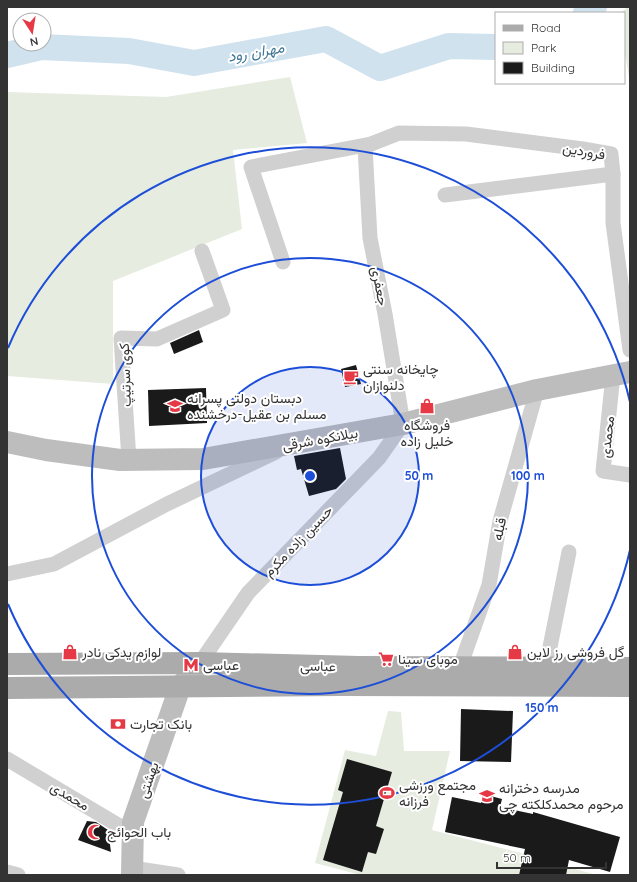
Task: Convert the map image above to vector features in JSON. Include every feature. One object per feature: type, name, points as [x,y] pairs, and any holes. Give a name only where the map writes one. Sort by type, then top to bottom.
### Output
[{"type":"main road","name":"بیلانکوه شرقی","points":[[7,442],[46,450],[120,460],[203,459],[403,424],[536,390],[622,374]]},
{"type":"main road","name":"عباسى","points":[[7,664],[200,663],[338,666],[457,676],[630,686]]},
{"type":"main road","points":[[180,687],[200,663]]},
{"type":"main road","name":"عباسى","points":[[7,688],[340,685],[457,676],[546,667],[630,668]]},
{"type":"main road","name":"بهشتی","points":[[132,871],[133,822],[180,687]]},
{"type":"street","name":"فروردین","points":[[368,146],[399,133],[466,134],[612,154],[613,223],[630,350]]},
{"type":"street","points":[[283,262],[251,167],[368,146]]},
{"type":"street","name":"جعفری","points":[[368,146],[370,238],[385,314],[403,424]]},
{"type":"street","points":[[445,195],[613,174]]},
{"type":"street","name":"کوی سرتیپ","points":[[129,460],[121,338],[157,339],[223,310],[202,251]]},
{"type":"street","name":"محمدی","points":[[622,374],[603,471],[630,475]]},
{"type":"street","name":"قبله","points":[[457,676],[489,585],[500,521],[536,390]]},
{"type":"street","name":"حسین زاده مکرم","points":[[200,663],[248,593],[379,458],[403,424]]},
{"type":"street","points":[[7,574],[54,564],[167,504],[295,443]]},
{"type":"street","points":[[546,667],[569,552]]},
{"type":"street","name":"محمدی","points":[[7,759],[133,834]]},
{"type":"street","points":[[132,871],[178,875]]},
{"type":"street","points":[[7,872],[18,875]]},
{"type":"green space","points":[[627,7],[630,7],[630,83],[625,54],[625,12],[622,12]]},
{"type":"green space","points":[[290,77],[307,143],[233,150],[242,229],[113,281],[113,384],[7,376],[7,92],[166,97]]},
{"type":"green space","name":"مجتمع ورزشی فرزانه","points":[[388,711],[401,712],[404,751],[450,751],[432,830],[521,853],[596,875],[361,875],[315,863],[345,750],[376,756]]},
{"type":"building","points":[[199,330],[203,342],[174,354],[170,343]]},
{"type":"building","name":"چایخانه سنتی دلنوازان","points":[[356,365],[361,384],[345,387],[341,369]]},
{"type":"building","points":[[206,388],[207,423],[149,426],[148,390]]},
{"type":"building","points":[[340,448],[346,479],[336,489],[309,496],[301,469],[297,470],[294,456]]},
{"type":"building","points":[[461,709],[513,711],[511,762],[460,761]]},
{"type":"building","points":[[347,759],[392,772],[376,826],[384,829],[376,854],[368,852],[362,872],[323,860],[343,792],[338,790]]},
{"type":"building","points":[[483,794],[502,799],[500,807],[533,814],[533,812],[620,837],[610,872],[569,860],[566,875],[519,875],[525,849],[445,832],[452,797],[481,803]]},
{"type":"building","name":"باب الحوائج","points":[[87,821],[96,822],[108,830],[111,852],[78,840]]},
{"type":"waterway","name":"مهران رود","points":[[587,12],[594,7]]},
{"type":"waterway","name":"مهران رود","points":[[7,55],[41,47],[129,51],[194,63],[326,39],[380,68],[449,46],[495,47]]},
{"type":"place","name":"چایخانه سنتی دلنوازان","points":[[351,377]]},
{"type":"place","name":"دبستان دولتی پسرانه مسلم بن عقیل-درخشنده","points":[[175,406]]},
{"type":"place","name":"فروشگاه خلیل زاده","points":[[427,406]]},
{"type":"place","name":"لوازم یدکی نادر","points":[[70,652]]},
{"type":"place","name":"گل فروشی رز لاین","points":[[515,652]]},
{"type":"place","name":"موبای سینا","points":[[386,659]]},
{"type":"place","name":"عباسی","points":[[191,665]]},
{"type":"place","name":"بانک تجارت","points":[[118,724]]},
{"type":"place","name":"مجتمع ورزشی فرزانه","points":[[387,793]]},
{"type":"place","name":"مدرسه دخترانه مرحوم محمدکلکته چی","points":[[487,796]]},
{"type":"place","name":"باب الحوائج","points":[[95,832]]}]
